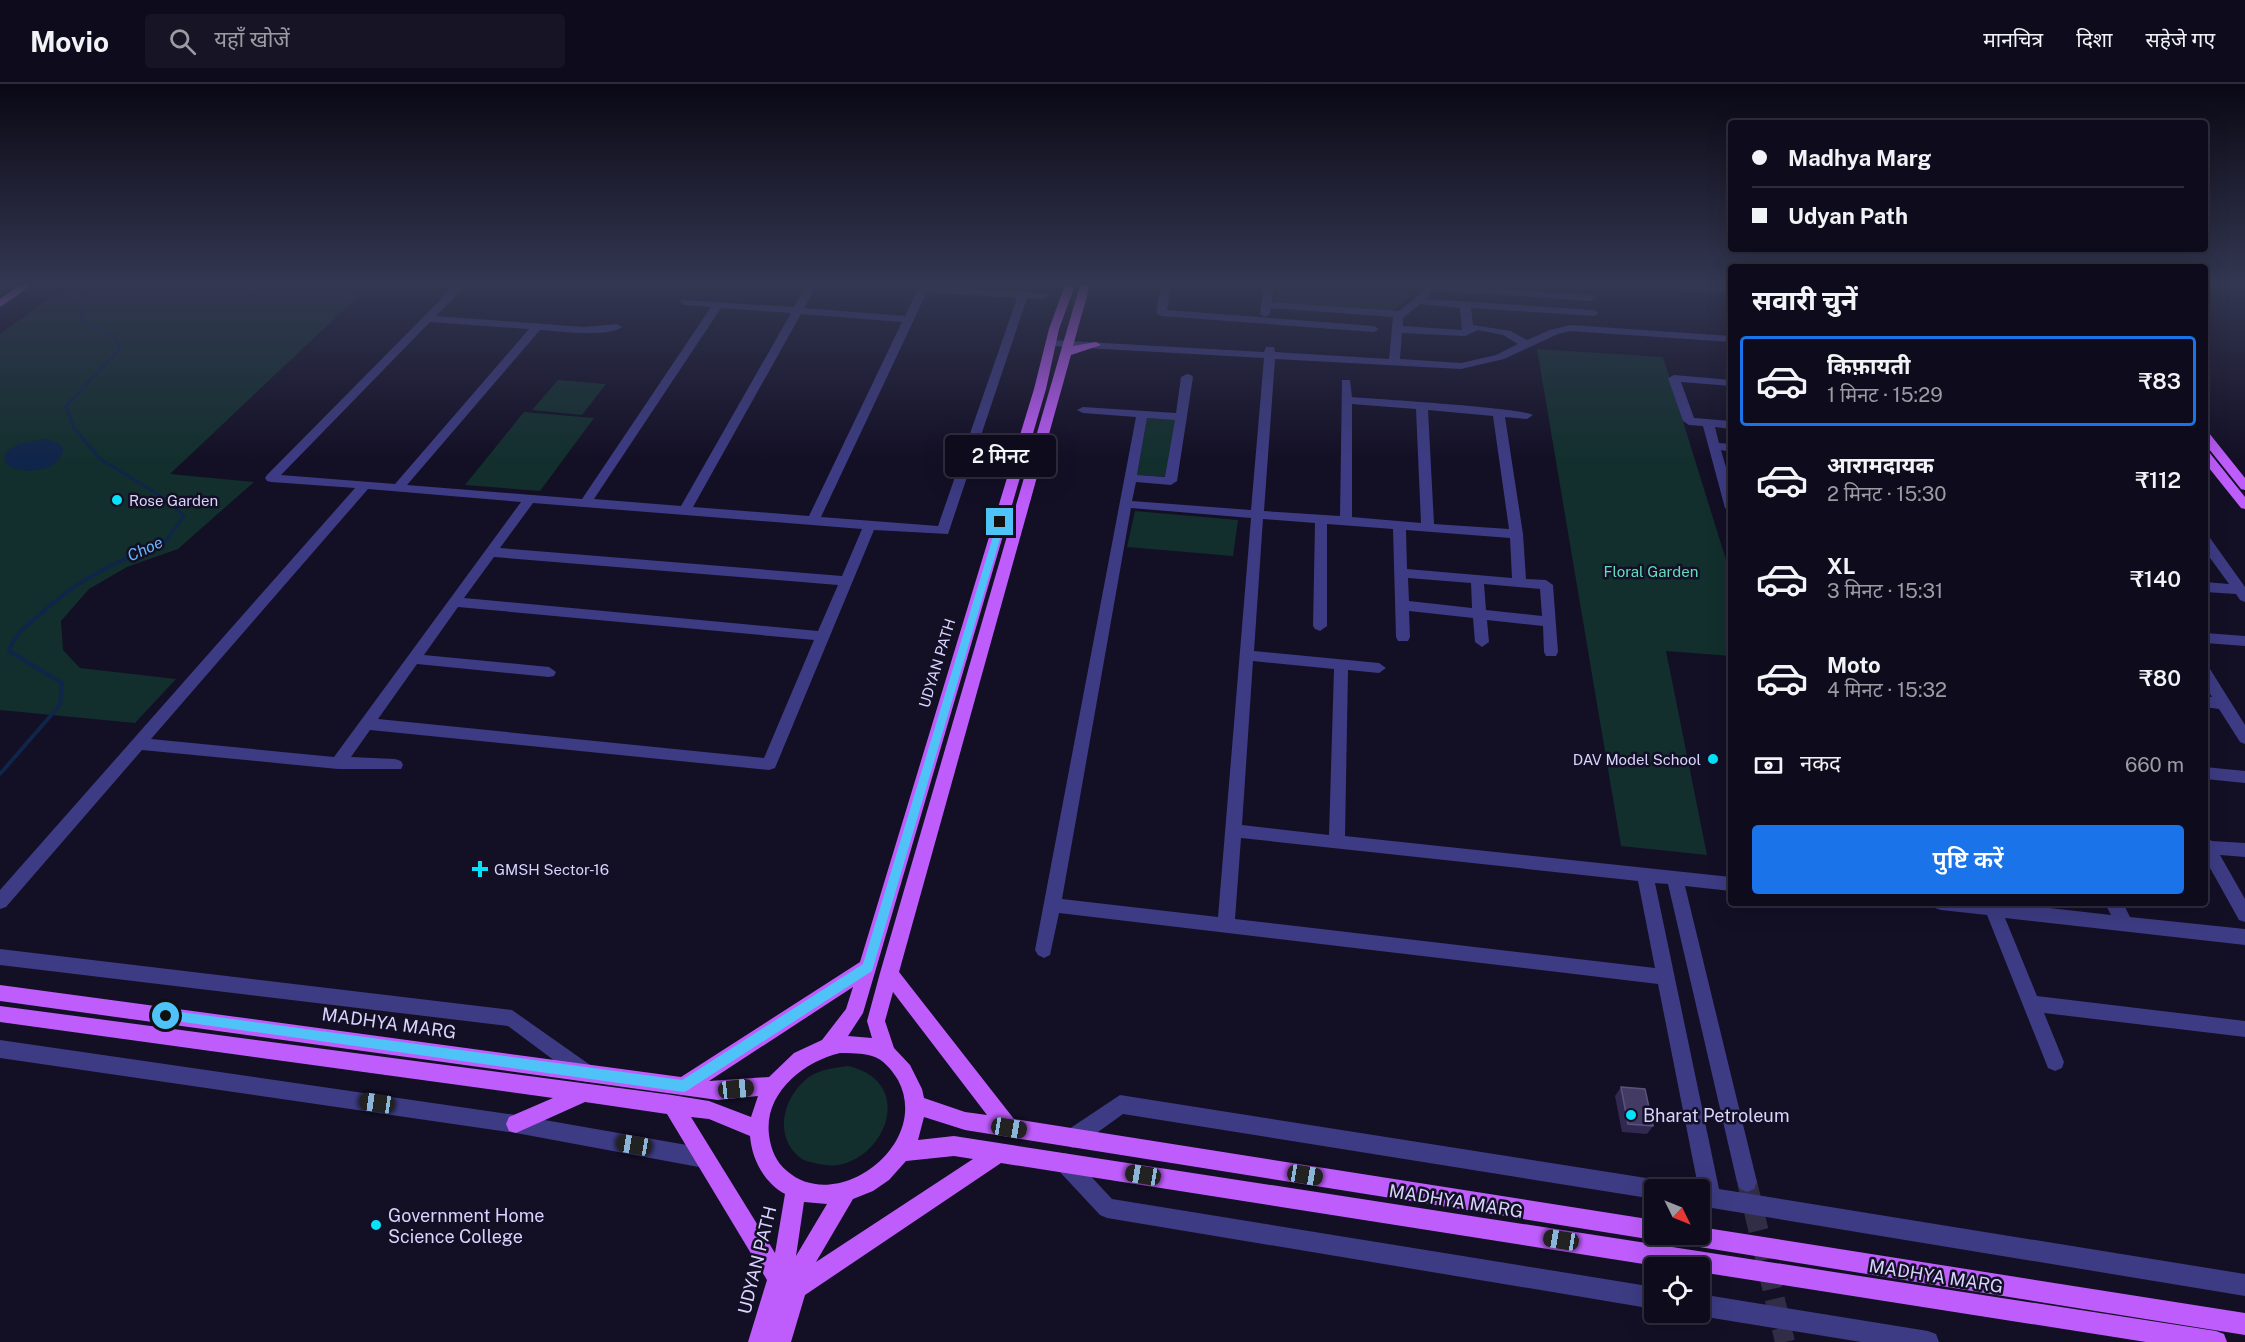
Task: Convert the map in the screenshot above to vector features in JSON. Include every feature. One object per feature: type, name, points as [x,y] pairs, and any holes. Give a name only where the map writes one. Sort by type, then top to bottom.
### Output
[{"type":"main road","name":"UDYAN PATH","points":[[829,1046],[854,1013],[1037,400],[1062,344]]},
{"type":"main road","name":"UDYAN PATH","points":[[886,1053],[876,1021],[1063,344]]},
{"type":"main road","points":[[2208,440],[2245,486]]},
{"type":"main road","points":[[2208,458],[2245,506]]},
{"type":"main road","points":[[684,1086],[868,967]]},
{"type":"main road","points":[[889,973],[1009,1128]]},
{"type":"main road","name":"MADHYA MARG","points":[[0,993],[586,1083],[672,1104],[709,1110],[758,1130]]},
{"type":"main road","name":"MADHYA MARG","points":[[0,1014],[586,1083],[684,1086],[718,1091],[773,1086]]},
{"type":"main road","points":[[840,1044],[873,1047],[886,1053],[894,1059],[912,1083],[916,1105],[912,1134],[902,1152],[881,1174],[846,1191],[832,1194],[796,1189],[778,1177],[765,1160],[758,1130],[766,1098],[773,1086],[795,1062],[814,1051],[829,1046],[840,1044]]},
{"type":"main road","points":[[516,1124],[586,1083]]},
{"type":"main road","points":[[672,1104],[704,1158],[787,1283],[999,1153]]},
{"type":"main road","name":"MADHYA MARG","points":[[916,1105],[965,1121],[1644,1228]]},
{"type":"main road","name":"MADHYA MARG","points":[[902,1152],[954,1146],[2216,1342]]},
{"type":"main road","name":"UDYAN PATH","points":[[780,1342],[787,1283],[784,1257],[796,1189]]},
{"type":"main road","name":"UDYAN PATH","points":[[759,1342],[787,1283],[802,1264],[846,1191]]},
{"type":"main road","name":"MADHYA MARG","points":[[1710,1239],[2245,1324]]},
{"type":"street","points":[[404,344],[271,478],[943,531],[1006,344]]},
{"type":"street","points":[[398,488],[523,344]]},
{"type":"street","points":[[585,503],[691,344]]},
{"type":"street","points":[[685,511],[779,344]]},
{"type":"street","points":[[813,521],[897,344]]},
{"type":"street","points":[[1127,344],[1394,359],[1461,366],[1500,357],[1519,344]]},
{"type":"street","points":[[1394,359],[1396,344]]},
{"type":"street","points":[[1226,925],[1270,352]]},
{"type":"street","points":[[1130,478],[1171,480],[1186,377]]},
{"type":"street","points":[[1728,382],[1674,378],[1689,421],[1728,425]]},
{"type":"street","points":[[1346,382],[1346,521]]},
{"type":"street","points":[[1346,400],[1527,415]]},
{"type":"street","points":[[1422,406],[1428,528]]},
{"type":"street","points":[[1083,410],[1181,417]]},
{"type":"street","points":[[1498,412],[1516,534],[1519,582]]},
{"type":"street","points":[[1044,950],[1142,414]]},
{"type":"street","points":[[1708,423],[1728,497]]},
{"type":"street","points":[[1714,446],[1728,448]]},
{"type":"street","points":[[0,902],[364,486]]},
{"type":"street","points":[[338,763],[529,499]]},
{"type":"street","points":[[1126,504],[1516,534]]},
{"type":"street","points":[[1320,626],[1321,519]]},
{"type":"street","points":[[366,724],[769,764],[870,525]]},
{"type":"street","points":[[1399,525],[1403,637]]},
{"type":"street","points":[[2208,545],[2242,593]]},
{"type":"street","points":[[491,552],[846,581]]},
{"type":"street","points":[[1400,573],[1546,585],[1551,622],[1551,652]]},
{"type":"street","points":[[1477,579],[1482,642]]},
{"type":"street","points":[[2208,587],[2242,593]]},
{"type":"street","points":[[455,602],[823,636]]},
{"type":"street","points":[[1402,605],[1551,622]]},
{"type":"street","points":[[2208,638],[2245,641]]},
{"type":"street","points":[[1247,655],[1379,668]]},
{"type":"street","points":[[414,659],[549,672]]},
{"type":"street","points":[[1337,842],[1341,664]]},
{"type":"street","points":[[2208,678],[2245,738]]},
{"type":"street","points":[[2208,702],[2224,704]]},
{"type":"street","points":[[138,744],[338,763],[395,765]]},
{"type":"street","points":[[2208,773],[2245,777]]},
{"type":"street","points":[[1233,831],[1728,885]]},
{"type":"street","points":[[2208,846],[2245,850]]},
{"type":"street","points":[[2208,850],[2245,915]]},
{"type":"street","points":[[1645,876],[1703,1179]]},
{"type":"street","points":[[1676,880],[1747,1182]]},
{"type":"street","points":[[1052,904],[1666,977]]},
{"type":"street","points":[[1992,906],[2055,1062]]},
{"type":"street","points":[[1999,906],[2245,937]]},
{"type":"street","points":[[2116,906],[2124,923]]},
{"type":"street","points":[[0,957],[512,1018],[586,1083]]},
{"type":"street","points":[[2031,1003],[2245,1029]]},
{"type":"street","points":[[0,1049],[516,1124],[704,1158]]},
{"type":"street","points":[[1073,1138],[1120,1104],[1644,1188]]},
{"type":"street","points":[[1065,1163],[1107,1208],[1644,1296]]},
{"type":"street","points":[[1710,1198],[2245,1285]]},
{"type":"street","points":[[1710,1307],[1857,1336],[1928,1342]]},
{"type":"green space","name":"Rose Garden","points":[[0,344],[308,344],[170,474],[254,482],[178,549],[127,567],[89,589],[61,621],[63,650],[80,668],[176,679],[135,723],[0,710]]},
{"type":"green space","name":"Floral Garden","points":[[1537,349],[1663,357],[1728,566],[1728,656],[1666,651],[1707,855],[1621,846]]},
{"type":"green space","points":[[558,380],[606,384],[582,415],[532,410]]},
{"type":"green space","points":[[524,412],[594,418],[540,491],[465,485]]},
{"type":"green space","points":[[1147,418],[1176,420],[1167,477],[1137,475]]},
{"type":"green space","points":[[1135,511],[1238,520],[1233,556],[1127,547]]},
{"type":"green space","points":[[848,1066],[871,1076],[884,1091],[888,1110],[883,1128],[872,1145],[856,1158],[837,1165],[803,1160],[787,1140],[784,1117],[787,1106],[800,1085],[809,1077],[833,1068]]},
{"type":"water","points":[[45,439],[63,447],[61,455],[49,467],[30,471],[20,470],[5,463],[5,453],[18,444]]},
{"type":"building","points":[[1621,1087],[1645,1089],[1653,1126],[1628,1124]]},
{"type":"waterway","name":"Choe","points":[[118,344],[120,349],[66,406],[74,428],[99,458],[164,498],[184,516],[166,541],[138,553]]},
{"type":"waterway","name":"Choe","points":[[0,774],[60,705],[62,683],[9,651],[17,635],[74,587],[112,565],[141,552]]},
{"type":"tunnel","points":[[1747,1182],[1785,1342]]},
{"type":"place","name":"Rose Garden","points":[[117,500]]},
{"type":"place","name":"DAV Model School","points":[[1713,759]]},
{"type":"place","name":"GMSH Sector-16","points":[[480,869]]},
{"type":"place","name":"Bharat Petroleum","points":[[1631,1115]]},
{"type":"place","name":"Government Home Science College","points":[[376,1225]]},
{"type":"route","points":[[166,1016],[684,1086],[868,967],[1000,522]]}]
